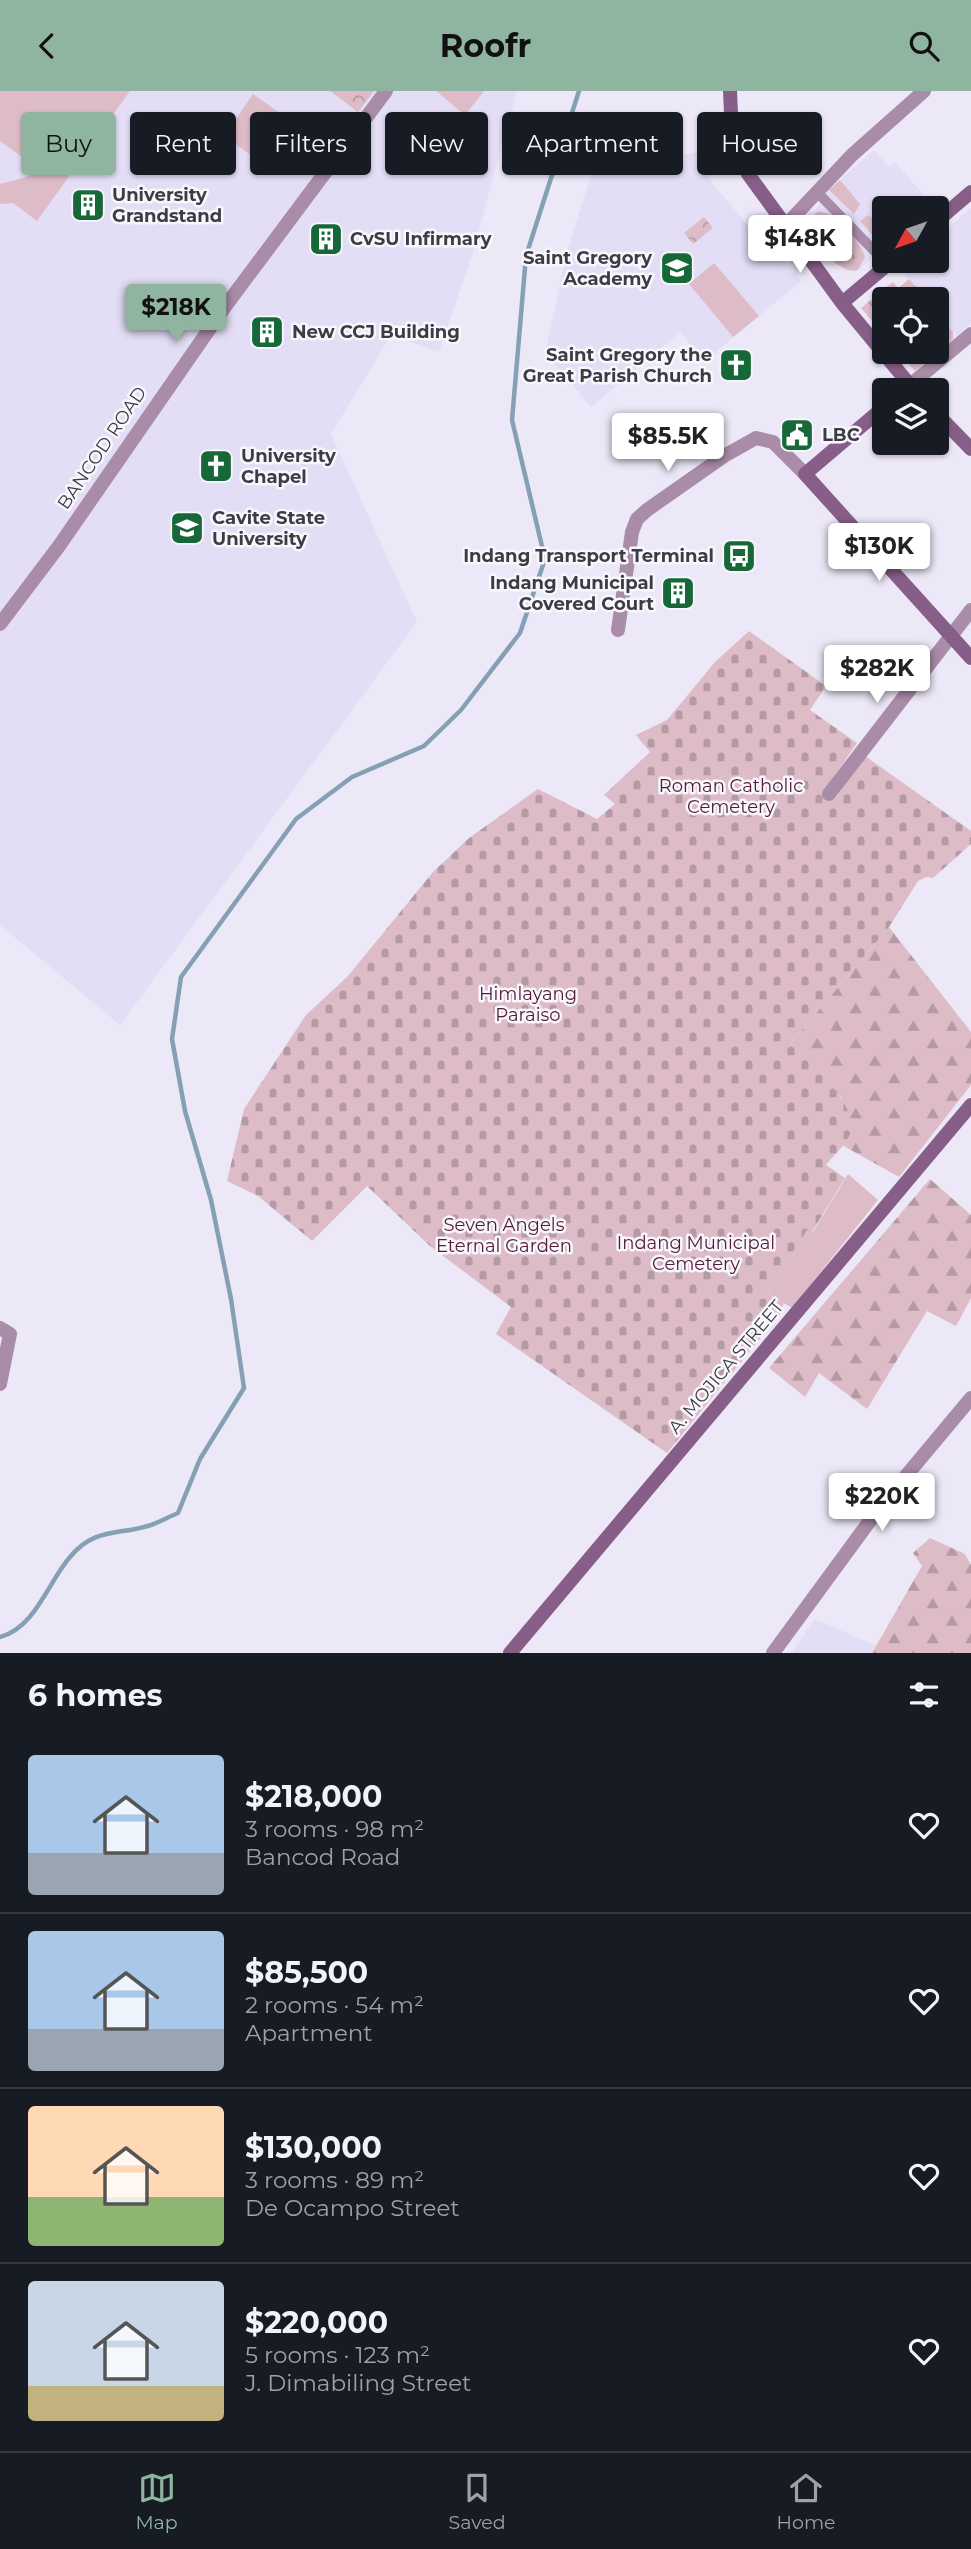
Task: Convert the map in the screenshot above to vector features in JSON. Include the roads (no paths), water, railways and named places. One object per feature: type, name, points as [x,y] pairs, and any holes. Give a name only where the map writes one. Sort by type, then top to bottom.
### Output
[{"type":"main road","points":[[730,91],[731,129],[737,153],[751,180],[900,378]]},
{"type":"main road","points":[[949,210],[971,191]]},
{"type":"main road","points":[[842,303],[875,273]]},
{"type":"main road","points":[[872,417],[805,474],[971,658]]},
{"type":"main road","points":[[949,426],[971,449]]},
{"type":"main road","name":"A. MOJICA STREET","points":[[510,1653],[971,1105]]},
{"type":"street","name":"BANCOD ROAD","points":[[0,624],[59,546],[224,308],[386,91]]},
{"type":"street","points":[[785,226],[923,91]]},
{"type":"street","points":[[817,192],[872,247]]},
{"type":"street","points":[[921,378],[971,334]]},
{"type":"street","points":[[618,630],[632,532],[643,514],[707,467],[756,438],[773,442],[805,474]]},
{"type":"street","points":[[829,794],[971,610]]},
{"type":"street","points":[[0,1328],[10,1335],[0,1384]]},
{"type":"street","points":[[773,1653],[880,1507],[971,1398]]},
{"type":"waterway","points":[[0,1637],[23,1624],[40,1603],[62,1567],[88,1541],[106,1534],[148,1526],[178,1513],[200,1459],[244,1388],[231,1299],[211,1200],[185,1111],[172,1039],[181,977],[296,819],[352,777],[424,746],[461,710],[520,633],[545,559],[512,420],[526,256],[579,91]]},
{"type":"place","name":"University Grandstand","points":[[88,205]]},
{"type":"place","name":"CvSU Infirmary","points":[[326,239]]},
{"type":"place","name":"Saint Gregory Academy","points":[[677,268]]},
{"type":"place","name":"New CCJ Building","points":[[267,332]]},
{"type":"place","name":"Saint Gregory the Great Parish Church","points":[[736,365]]},
{"type":"place","name":"LBC","points":[[797,435]]},
{"type":"place","name":"University Chapel","points":[[216,466]]},
{"type":"place","name":"Cavite State University","points":[[187,528]]},
{"type":"place","name":"Indang Transport Terminal","points":[[739,556]]},
{"type":"place","name":"Indang Municipal Covered Court","points":[[678,593]]},
{"type":"park label","name":"Roman Catholic Cemetery","points":[[731,796]]},
{"type":"park label","name":"Himlayang Paraiso","points":[[528,1004]]},
{"type":"park label","name":"Seven Angels Eternal Garden","points":[[504,1236]]},
{"type":"park label","name":"Indang Municipal Cemetery","points":[[696,1254]]}]
